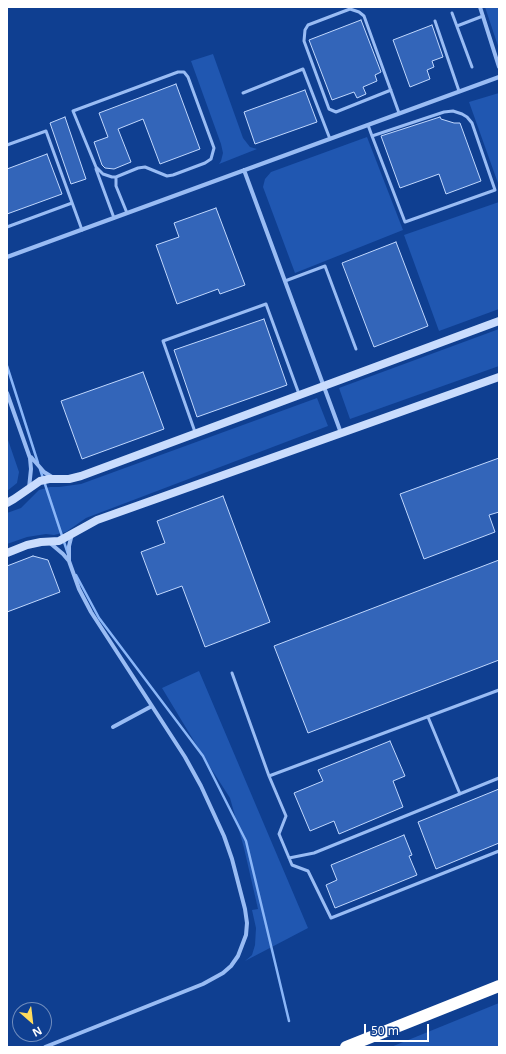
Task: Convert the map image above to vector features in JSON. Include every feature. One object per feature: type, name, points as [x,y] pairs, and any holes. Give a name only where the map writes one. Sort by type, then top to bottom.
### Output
[{"type":"highway","points":[[346,1047],[499,986]]},
{"type":"street","points":[[480,7],[499,68]]},
{"type":"street","points":[[7,257],[499,77]]},
{"type":"street","points":[[244,170],[341,433]]},
{"type":"street","points":[[7,503],[40,481],[49,479],[69,479],[81,476],[499,321]]},
{"type":"street","points":[[7,553],[27,545],[41,542],[59,541],[97,520],[499,377]]},
{"type":"street","points":[[7,393],[29,456],[32,469],[28,490]]},
{"type":"street","points":[[29,456],[44,472],[55,480]]},
{"type":"street","points":[[69,561],[69,546],[73,534]]},
{"type":"street","points":[[45,1047],[214,979],[231,966],[238,956],[246,935],[247,923],[238,880],[224,836],[201,786],[185,757],[91,612],[79,589],[69,561],[64,554],[49,542]]},
{"type":"street","points":[[113,727],[152,706]]},
{"type":"lane","points":[[390,90],[336,112],[329,109],[304,41],[305,30],[308,25],[350,9],[359,12],[364,16],[399,113]]},
{"type":"lane","points":[[452,13],[472,67]]},
{"type":"lane","points":[[457,26],[483,16]]},
{"type":"lane","points":[[435,21],[459,91]]},
{"type":"lane","points":[[242,93],[303,69],[330,139]]},
{"type":"lane","points":[[96,167],[103,174],[112,177],[145,167],[167,176],[173,175],[211,159],[214,148],[188,77],[184,72],[178,72],[73,112],[96,167],[114,218]]},
{"type":"lane","points":[[368,125],[372,136],[405,222],[495,190],[472,123],[462,114],[453,111],[444,112],[372,136]]},
{"type":"lane","points":[[7,145],[46,131],[82,230]]},
{"type":"lane","points":[[116,177],[116,186],[127,213]]},
{"type":"lane","points":[[7,227],[72,203]]},
{"type":"lane","points":[[285,281],[325,266],[356,349]]},
{"type":"lane","points":[[196,434],[163,341],[266,304],[299,395]]},
{"type":"lane","points":[[232,673],[269,776],[286,816],[279,834],[292,865],[308,871],[331,918],[499,851]]},
{"type":"lane","points":[[269,776],[499,690]]},
{"type":"lane","points":[[428,717],[460,794]]},
{"type":"lane","points":[[289,858],[314,854],[499,778]]},
{"type":"shaded area","points":[[485,7],[499,7],[499,49]]},
{"type":"shaded area","points":[[213,54],[243,138],[250,147],[257,149],[219,164],[223,153],[221,144],[191,61]]},
{"type":"shaded area","points":[[499,93],[499,186],[469,102]]},
{"type":"shaded area","points":[[367,137],[403,230],[295,273],[263,187],[265,179],[271,172]]},
{"type":"shaded area","points":[[499,202],[499,309],[439,331],[404,235]]},
{"type":"shaded area","points":[[499,329],[499,366],[350,419],[339,388]]},
{"type":"shaded area","points":[[317,398],[328,426],[86,518],[66,532],[54,535],[46,534],[27,537],[7,544],[7,513],[21,508],[39,490],[50,487],[81,484]]},
{"type":"shaded area","points":[[7,437],[19,472],[17,483],[7,491]]},
{"type":"shaded area","points":[[199,671],[308,928],[245,961],[252,955],[255,945],[256,928],[252,910],[258,909],[244,848],[230,798],[162,688]]},
{"type":"shaded area","points":[[499,1003],[499,1047],[391,1047]]},
{"type":"building","points":[[361,20],[381,72],[375,75],[377,81],[363,87],[366,94],[357,98],[354,92],[332,100],[309,40]]},
{"type":"building","points":[[432,25],[443,57],[432,61],[434,67],[427,70],[430,79],[410,87],[393,40]]},
{"type":"building","points":[[176,84],[200,149],[160,164],[143,119],[118,129],[131,162],[114,169],[105,168],[102,165],[94,142],[108,137],[99,113]]},
{"type":"building","points":[[305,90],[317,122],[255,144],[244,112]]},
{"type":"building","points":[[65,117],[86,179],[71,184],[50,123]]},
{"type":"building","points":[[440,117],[441,119],[454,123],[460,123],[481,181],[446,194],[439,174],[400,188],[381,136]]},
{"type":"building","points":[[47,154],[62,194],[7,214],[7,169]]},
{"type":"building","points":[[216,208],[245,285],[220,294],[218,289],[177,304],[156,245],[179,237],[174,223]]},
{"type":"building","points":[[396,242],[428,326],[374,347],[342,263]]},
{"type":"building","points":[[264,319],[287,385],[197,417],[174,350]]},
{"type":"building","points":[[143,372],[164,429],[82,459],[61,401]]},
{"type":"building","points":[[499,458],[499,512],[489,515],[495,532],[424,559],[400,494]]},
{"type":"building","points":[[223,496],[270,622],[205,647],[182,586],[157,595],[141,552],[165,543],[157,521]]},
{"type":"building","points":[[33,556],[48,560],[60,592],[7,612],[7,566]]},
{"type":"building","points":[[499,560],[499,660],[308,733],[274,646]]},
{"type":"building","points":[[390,741],[405,776],[393,781],[403,807],[339,834],[334,821],[310,831],[294,793],[323,781],[318,770]]},
{"type":"building","points":[[499,789],[499,843],[436,869],[418,822]]},
{"type":"building","points":[[404,835],[412,855],[409,856],[417,875],[335,908],[326,885],[337,880],[331,865]]},
{"type":"waterway","points":[[7,366],[38,463]]},
{"type":"waterway","points":[[40,469],[68,554]]},
{"type":"waterway","points":[[76,575],[99,618],[203,756],[246,841],[289,1021]]}]
